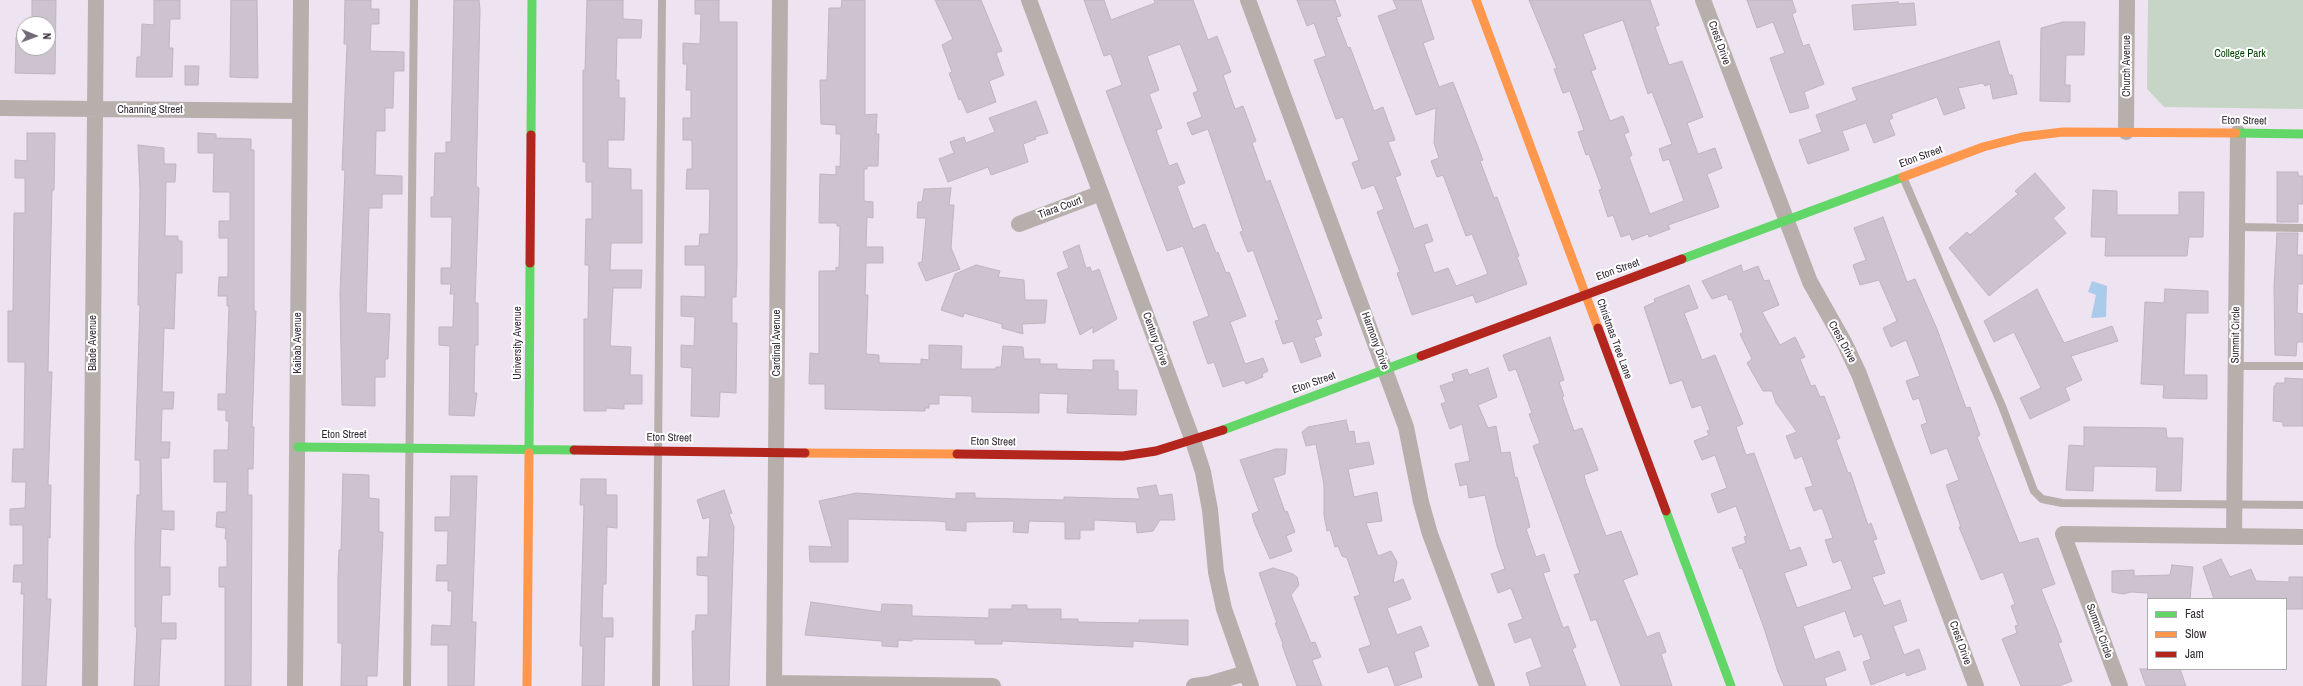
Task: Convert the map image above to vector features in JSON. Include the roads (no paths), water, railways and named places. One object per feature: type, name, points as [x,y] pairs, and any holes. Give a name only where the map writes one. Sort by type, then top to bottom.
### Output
[{"type":"street","name":"Blade Avenue","points":[[90,686],[96,0]]},
{"type":"street","name":"Kaibab Avenue","points":[[295,686],[301,0]]},
{"type":"street","name":"University Avenue","points":[[527,686],[532,0]]},
{"type":"street","name":"Cardinal Avenue","points":[[774,685],[780,0]]},
{"type":"street","name":"Century Drive","points":[[1029,0],[1193,441],[1203,472],[1210,510],[1216,572],[1224,609],[1249,680]]},
{"type":"street","name":"Harmony Drive","points":[[1248,0],[1386,369],[1406,427],[1421,502],[1430,534],[1487,686]]},
{"type":"street","name":"Christmas Tree Lane","points":[[1476,0],[1731,686]]},
{"type":"street","name":"Crest Drive","points":[[1703,0],[1785,220],[1810,282],[1845,344],[1859,374],[1976,686]]},
{"type":"street","name":"Church Avenue","points":[[2126,132],[2127,0]]},
{"type":"street","name":"Channing Street","points":[[0,108],[300,111]]},
{"type":"street","name":"Eton Street","points":[[298,446],[1123,456],[1156,451],[1193,441],[1983,147],[2022,137],[2063,132],[2303,134]]},
{"type":"street","name":"Summit Circle","points":[[2234,536],[2238,133]]},
{"type":"street","name":"Tiara Court","points":[[1019,224],[1101,193]]},
{"type":"street","name":"Summit Circle","points":[[2120,686],[2063,534],[2303,537]]},
{"type":"street","points":[[1194,686],[1249,680]]},
{"type":"street","points":[[774,685],[993,686]]},
{"type":"lane","points":[[407,686],[408,447],[414,0]]},
{"type":"lane","points":[[656,686],[662,0]]},
{"type":"lane","points":[[1903,176],[2002,406],[2034,491],[2042,499],[2062,503],[2303,505]]},
{"type":"lane","points":[[2237,227],[2303,228]]},
{"type":"lane","points":[[2236,366],[2303,366]]},
{"type":"water","points":[[2092,281],[2107,286],[2106,317],[2091,318],[2096,295],[2088,292]]},
{"type":"park label","name":"College Park","points":[[2240,54]]}]
